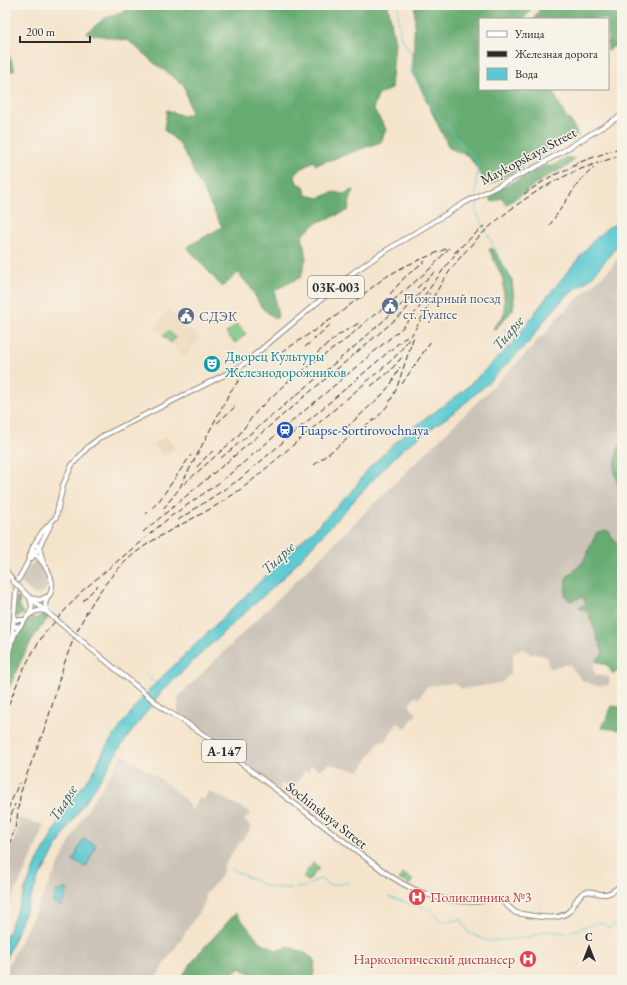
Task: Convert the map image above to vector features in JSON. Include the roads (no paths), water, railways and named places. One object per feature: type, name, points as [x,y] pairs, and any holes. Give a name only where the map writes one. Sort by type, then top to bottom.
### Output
[{"type":"main road","name":"Maykopskaya Street","points":[[50,524],[58,512],[62,490],[68,471],[75,460],[88,446],[101,437],[248,362],[354,272],[382,253],[481,194],[540,165],[622,115]]},
{"type":"main road","points":[[30,561],[33,546],[42,532],[50,524]]},
{"type":"main road","points":[[5,668],[11,645],[17,582],[39,547],[50,524]]},
{"type":"main road","points":[[33,546],[36,545],[39,547]]},
{"type":"main road","points":[[33,546],[33,551],[45,565]]},
{"type":"main road","points":[[39,547],[52,585],[45,604],[48,613]]},
{"type":"main road","points":[[30,561],[37,559],[45,565]]},
{"type":"main road","name":"А-147","points":[[5,567],[14,582],[48,613]]},
{"type":"main road","points":[[11,645],[32,606],[30,598],[40,600],[45,598],[50,592]]},
{"type":"main road","points":[[14,615],[16,620],[26,618],[36,611],[42,610],[48,613]]},
{"type":"main road","name":"Sochinskaya Street","points":[[48,613],[165,710],[208,738],[394,879],[420,892],[439,899],[460,901],[497,899],[516,913],[555,918],[568,913],[584,892],[607,894],[622,885]]},
{"type":"main road","points":[[13,624],[16,627],[20,626]]},
{"type":"water","points":[[622,219],[622,240],[591,278],[565,297],[543,322],[530,341],[487,384],[457,410],[405,447],[282,579],[161,692],[116,753],[106,771],[68,827],[38,880],[5,961],[5,940],[34,868],[68,806],[94,771],[105,748],[138,703],[156,683],[351,493],[368,469],[403,435],[462,392],[513,343],[546,298],[592,242],[607,228],[618,223]]},
{"type":"water","points":[[83,839],[96,845],[86,867],[73,861]]},
{"type":"water","points":[[63,888],[68,890],[61,906],[53,902],[57,890],[62,892]]},
{"type":"waterway","points":[[399,5],[400,35],[411,53],[411,73],[437,114],[477,162],[476,195]]},
{"type":"waterway","name":"Tuapse","points":[[477,198],[478,202],[476,211],[506,273],[509,294],[506,313]]},
{"type":"waterway","name":"Tuapse","points":[[505,328],[507,349]]},
{"type":"waterway","points":[[144,673],[155,683]]},
{"type":"waterway","points":[[116,753],[120,756]]},
{"type":"waterway","points":[[232,869],[267,887],[291,888]]},
{"type":"waterway","points":[[297,888],[304,887],[321,879],[328,885],[348,883]]},
{"type":"waterway","points":[[388,897],[424,908]]},
{"type":"waterway","points":[[428,909],[431,910],[443,923],[461,919],[469,933],[488,941],[531,937],[545,931],[567,933],[599,922],[610,928],[622,919]]},
{"type":"railway","points":[[572,165],[622,147]]},
{"type":"railway","points":[[5,853],[15,828],[21,792],[47,722],[71,645],[93,601],[113,574],[135,553],[146,545],[217,505],[245,486],[393,359],[408,340],[440,285],[459,259],[473,243],[504,214],[539,190],[557,180],[576,171],[622,155]]},
{"type":"railway","points":[[524,194],[550,177],[576,165]]},
{"type":"railway","points":[[549,226],[581,179],[594,168]]},
{"type":"railway","points":[[454,253],[485,225]]},
{"type":"railway","points":[[282,352],[336,316],[384,278],[405,266],[448,248]]},
{"type":"railway","points":[[184,484],[238,436],[256,412],[286,383],[348,338],[366,321],[389,304],[432,267],[449,248]]},
{"type":"railway","points":[[424,296],[459,250]]},
{"type":"railway","points":[[390,294],[406,276],[425,261]]},
{"type":"railway","points":[[417,288],[436,271]]},
{"type":"railway","points":[[143,532],[402,314],[425,287]]},
{"type":"railway","points":[[5,713],[22,672],[35,648],[44,634],[82,591],[170,517],[223,480],[402,328],[430,293]]},
{"type":"railway","points":[[221,458],[354,347],[410,297]]},
{"type":"railway","points":[[317,353],[340,334],[359,323]]},
{"type":"railway","points":[[305,347],[331,324]]},
{"type":"railway","points":[[178,520],[240,479],[407,336]]},
{"type":"railway","points":[[314,465],[360,429],[377,418],[388,405],[396,390],[414,336]]},
{"type":"railway","points":[[402,384],[431,341]]},
{"type":"railway","points":[[371,386],[389,372],[403,356]]},
{"type":"railway","points":[[346,428],[382,395],[391,384],[400,367]]},
{"type":"railway","points":[[163,509],[179,489],[230,392],[240,379],[248,373]]},
{"type":"railway","points":[[217,423],[235,407]]},
{"type":"railway","points":[[197,467],[213,451]]},
{"type":"railway","points":[[146,514],[159,501],[191,455]]},
{"type":"railway","points":[[83,601],[98,585]]},
{"type":"railway","points":[[8,809],[19,783]]},
{"type":"railway","points":[[5,832],[15,804]]},
{"type":"place","name":"Пожарный поезд ст. Туапсе","points":[[390,306]]},
{"type":"place","name":"СДЭК","points":[[186,316]]},
{"type":"place","name":"Дворец Культуры Железнодорожников","points":[[212,364]]},
{"type":"place","name":"Tuapse-Sortirovochnaya","points":[[285,430]]},
{"type":"place","name":"Поликлиника №3","points":[[417,897]]},
{"type":"place","name":"Наркологический диспансер","points":[[528,959]]}]
